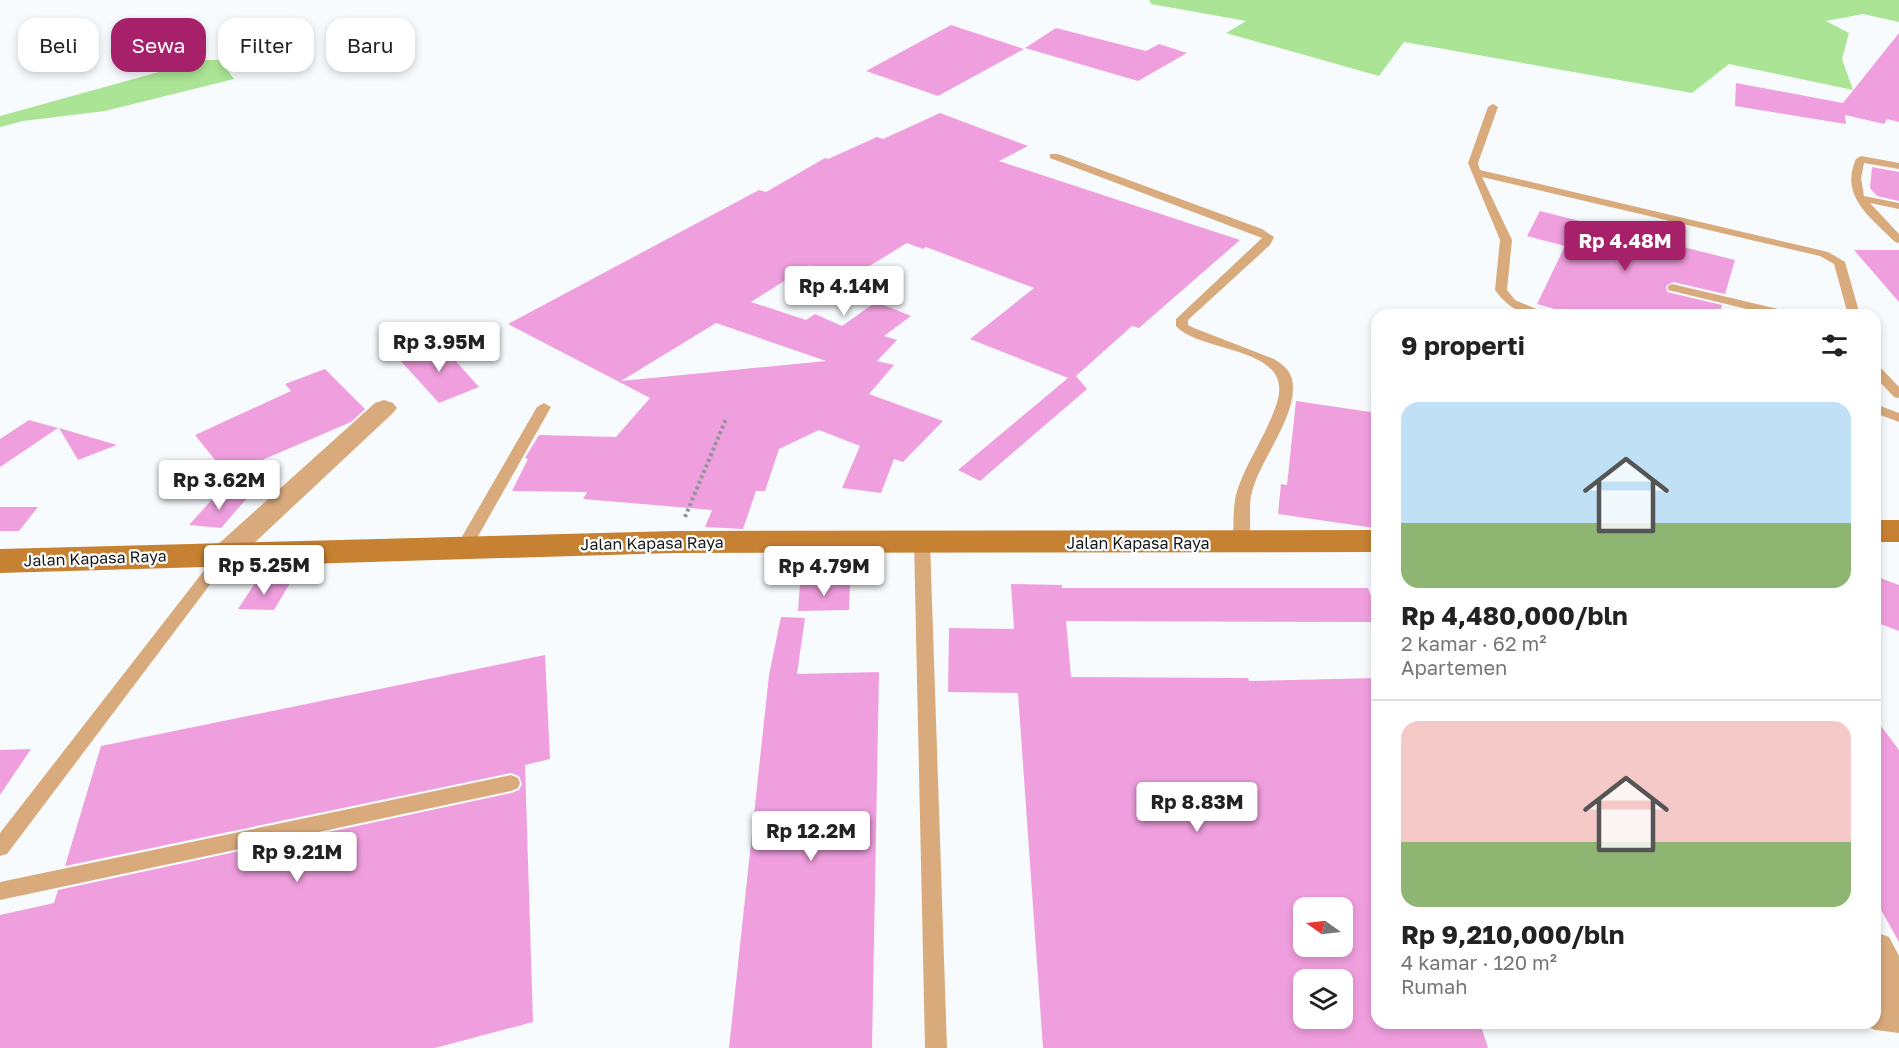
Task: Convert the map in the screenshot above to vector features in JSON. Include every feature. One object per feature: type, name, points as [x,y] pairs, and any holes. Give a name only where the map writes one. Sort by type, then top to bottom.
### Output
[{"type":"main road","points":[[1881,531],[1899,531]]},
{"type":"main road","name":"Jalan Kapasa Raya","points":[[0,561],[674,542],[1371,541]]},
{"type":"street","points":[[225,554],[384,408]]},
{"type":"street","points":[[1881,962],[1899,997]]},
{"type":"street","points":[[1881,1010],[1899,1012]]},
{"type":"lane","points":[[1493,107],[1473,163],[1506,240],[1501,290],[1504,298],[1525,309]]},
{"type":"lane","points":[[1054,156],[1258,231],[1268,237],[1266,243],[1182,319],[1182,326],[1190,331],[1261,358],[1281,369],[1287,380],[1283,408],[1258,456],[1244,490],[1241,543]]},
{"type":"lane","points":[[1899,166],[1861,159],[1857,167],[1859,198],[1899,240]]},
{"type":"lane","points":[[1475,172],[1824,254],[1839,262],[1852,309]]},
{"type":"lane","points":[[1859,198],[1899,207]]},
{"type":"lane","points":[[1672,288],[1761,309]]},
{"type":"lane","points":[[1881,376],[1899,394]]},
{"type":"lane","points":[[464,547],[544,407]]},
{"type":"lane","points":[[1881,410],[1899,418]]},
{"type":"lane","points":[[922,541],[936,1048]]},
{"type":"lane","points":[[0,848],[225,554]]},
{"type":"lane","points":[[0,891],[511,783]]},
{"type":"path","points":[[674,542],[726,419]]},
{"type":"green space","points":[[1149,0],[1899,0],[1899,22],[1863,14],[1826,21],[1849,33],[1842,59],[1853,90],[1729,64],[1692,93],[1404,42],[1379,76],[1226,33],[1246,21],[1151,4]]},
{"type":"green space","points":[[206,60],[218,60],[218,72],[229,72],[234,79],[105,111],[23,121],[0,127],[0,116],[159,72],[206,72]]},
{"type":"building","points":[[951,25],[1024,49],[938,96],[866,71]]},
{"type":"building","points":[[1056,28],[1146,51],[1159,44],[1187,53],[1138,81],[1025,48]]},
{"type":"building","points":[[1899,33],[1899,122],[1887,119],[1884,124],[1845,115],[1846,124],[1735,106],[1736,83],[1843,103]]},
{"type":"building","points":[[940,113],[1028,146],[999,161],[1240,240],[1139,328],[1132,326],[1076,376],[1087,389],[980,481],[958,470],[1068,378],[970,339],[1034,288],[926,247],[923,249],[907,243],[845,281],[810,265],[751,302],[806,320],[815,314],[842,326],[876,302],[911,316],[884,336],[897,340],[877,361],[894,365],[869,394],[943,421],[903,462],[894,459],[881,493],[842,488],[860,446],[819,430],[779,449],[765,491],[756,491],[743,529],[705,527],[712,510],[583,499],[587,492],[512,491],[528,459],[525,458],[539,435],[616,437],[650,398],[508,324],[759,190],[766,192],[825,158],[828,159],[877,137],[883,139]],"holes":[[[716,323],[826,361],[621,381]]]},
{"type":"building","points":[[1872,167],[1899,172],[1899,201],[1877,196],[1870,188]]},
{"type":"building","points":[[1540,211],[1735,260],[1725,294],[1673,282],[1666,286],[1667,292],[1722,305],[1721,309],[1555,309],[1537,304],[1565,246],[1527,236]]},
{"type":"building","points":[[1854,250],[1899,250],[1899,302]]},
{"type":"building","points":[[436,343],[479,387],[439,403],[398,358]]},
{"type":"building","points":[[325,369],[365,409],[351,422],[227,475],[195,435],[291,391],[285,384]]},
{"type":"building","points":[[1296,401],[1371,412],[1371,528],[1278,514],[1281,484],[1287,485]]},
{"type":"building","points":[[29,420],[58,428],[0,467],[0,439]]},
{"type":"building","points":[[59,428],[117,445],[78,460]]},
{"type":"building","points":[[217,494],[248,497],[221,528],[189,525]]},
{"type":"building","points":[[0,507],[38,507],[19,531],[0,531]]},
{"type":"building","points":[[1881,578],[1899,585],[1899,631],[1881,624]]},
{"type":"building","points":[[850,582],[849,610],[798,611],[800,584]]},
{"type":"building","points":[[255,583],[290,583],[274,610],[238,609]]},
{"type":"building","points":[[1011,584],[1062,585],[1062,588],[1368,588],[1371,596],[1371,622],[1066,621],[1071,677],[1248,678],[1249,681],[1371,678],[1371,1029],[1482,1029],[1488,1048],[1043,1048],[1018,693],[948,692],[949,628],[1014,629]]},
{"type":"building","points":[[781,617],[805,618],[797,674],[879,672],[872,1048],[729,1048],[769,675]]},
{"type":"building","points":[[545,655],[550,759],[525,765],[533,1022],[435,1048],[0,1048],[0,915],[54,903],[58,890],[511,793],[519,790],[522,784],[519,776],[511,773],[65,866],[101,746]]},
{"type":"building","points":[[1881,726],[1899,750],[1899,942],[1881,910]]},
{"type":"building","points":[[31,749],[0,795],[0,750]]}]
